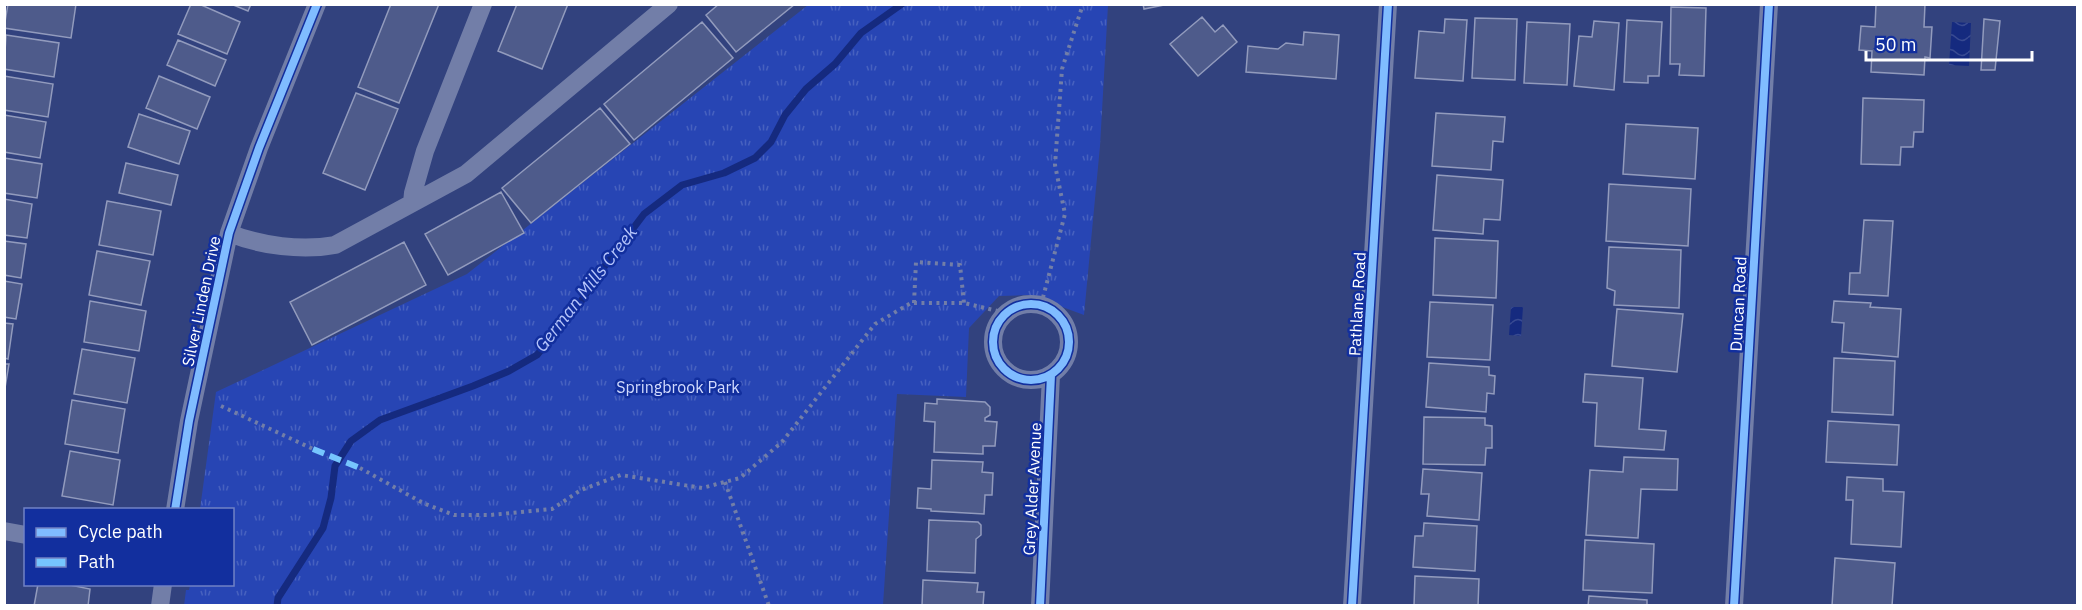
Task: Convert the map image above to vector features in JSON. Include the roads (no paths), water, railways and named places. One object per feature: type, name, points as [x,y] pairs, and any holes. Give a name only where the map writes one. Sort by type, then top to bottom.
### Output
[{"type":"street","name":"Silver Linden Drive","points":[[175,508],[189,421],[229,233],[258,148],[316,4]]},
{"type":"street","points":[[412,203],[425,151],[483,4]]},
{"type":"street","points":[[229,233],[266,243],[316,248],[335,245],[466,174],[669,4]]},
{"type":"street","name":"Pathlane Road","points":[[1352,606],[1388,4]]},
{"type":"street","name":"Duncan Road","points":[[1734,606],[1769,4]]},
{"type":"street","points":[[1022,305],[1041,305],[1062,318],[1070,342],[1068,355],[1051,375],[1043,379],[1017,378],[1006,371],[998,361],[994,349],[994,336],[998,323],[1006,314],[1022,305]]},
{"type":"street","name":"Grey Alder Avenue","points":[[1040,606],[1051,375]]},
{"type":"street","points":[[4,531],[24,535]]},
{"type":"street","points":[[160,606],[163,586]]},
{"type":"water","points":[[1952,22],[1971,23],[1969,66],[1949,65]]},
{"type":"water","points":[[1511,307],[1523,307],[1521,336],[1509,335]]},
{"type":"waterway","name":"German Mills Creek","points":[[277,606],[278,598],[323,528],[331,498],[335,466],[351,441],[380,420],[473,386],[509,371],[537,355],[580,303],[644,214],[682,185],[724,173],[755,158],[771,142],[785,115],[806,89],[835,64],[861,33],[902,4]]},
{"type":"park label","name":"Springbrook Park","points":[[678,387]]}]
